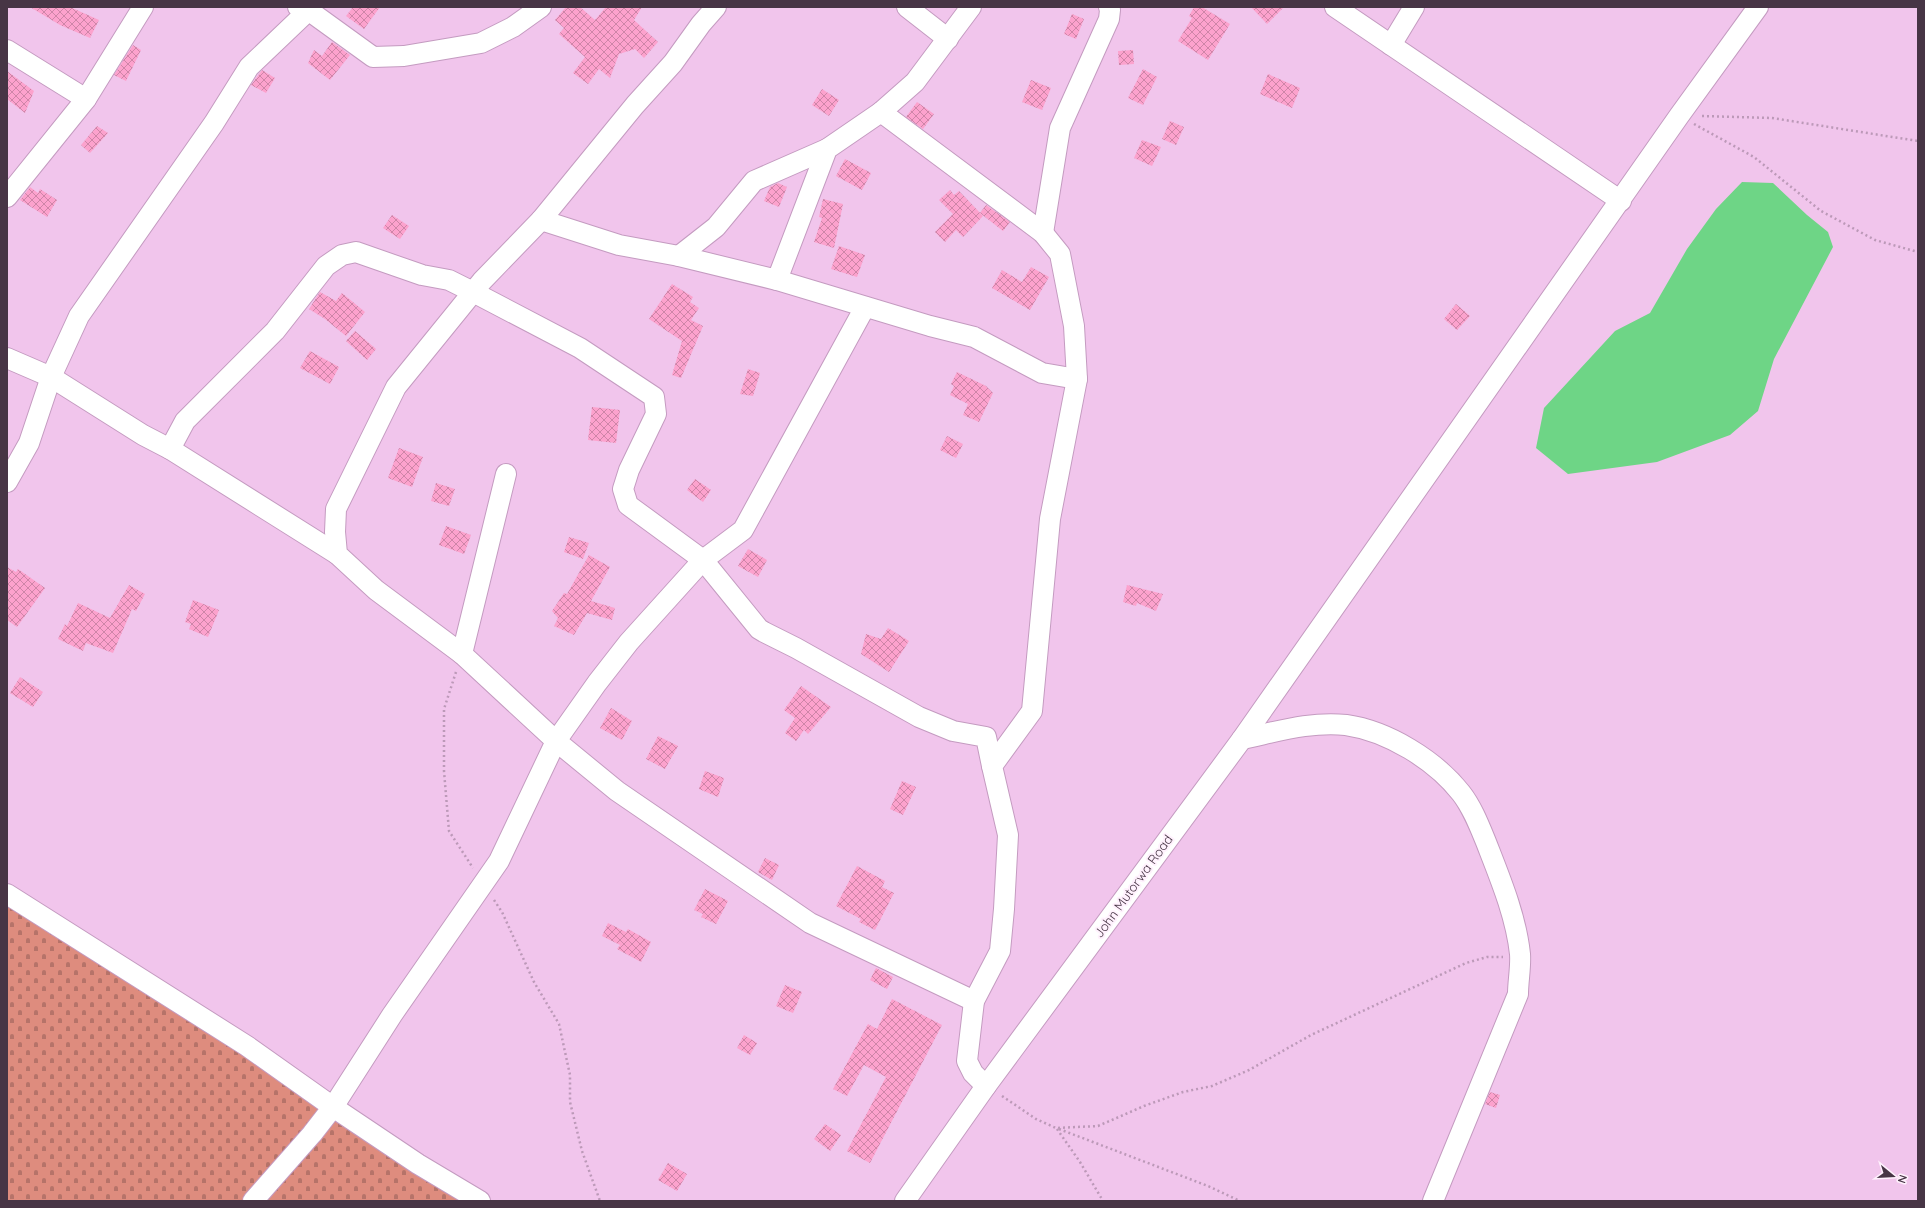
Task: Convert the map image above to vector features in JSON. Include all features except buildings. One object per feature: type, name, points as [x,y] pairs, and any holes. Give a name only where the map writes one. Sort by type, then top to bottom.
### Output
[{"type":"street","points":[[7,197],[86,99],[143,7]]},
{"type":"street","points":[[7,482],[29,443],[51,377],[79,316],[214,123],[249,67],[306,8],[373,56],[404,56],[481,43],[513,27],[541,7]]},
{"type":"street","points":[[337,554],[335,532],[336,509],[396,387],[473,292],[541,220],[635,105],[673,64],[716,7]]},
{"type":"street","points":[[907,7],[948,39]]},
{"type":"street","points":[[679,256],[716,227],[754,181],[827,149],[881,112],[915,82],[971,7]]},
{"type":"street","points":[[1043,233],[1060,128],[1109,18],[1109,7]]},
{"type":"street","points":[[1335,7],[1621,201]]},
{"type":"street","points":[[1391,45],[1414,7]]},
{"type":"street","name":"John Mutorwa Road","points":[[905,1201],[986,1086],[1242,739],[1621,201],[1679,116],[1758,7]]},
{"type":"street","points":[[7,50],[86,99]]},
{"type":"street","points":[[881,112],[1043,233],[1060,254],[1074,326],[1077,379],[1050,519],[1032,711],[992,766]]},
{"type":"street","points":[[777,280],[827,149]]},
{"type":"street","points":[[541,220],[619,245],[679,256],[777,280],[930,326],[974,337],[1042,372],[1077,379]]},
{"type":"street","points":[[170,449],[186,421],[275,331],[326,266],[342,255],[356,252],[422,275],[449,280],[580,348],[654,397],[656,414],[629,470],[623,489],[628,505],[703,560],[759,629],[919,717],[953,731],[986,737],[1008,835],[1000,951],[974,1001],[967,1061],[973,1073],[986,1086]]},
{"type":"street","points":[[252,1201],[312,1134],[333,1107],[392,1015],[499,861],[556,741],[597,683],[629,642],[703,560],[743,530],[865,307]]},
{"type":"street","points":[[7,358],[51,377],[143,435],[170,449],[337,554],[376,590],[462,654],[556,741],[616,791],[810,923],[974,1001]]},
{"type":"street","points":[[462,654],[506,474]]},
{"type":"street","points":[[1242,739],[1313,724],[1346,726],[1372,732],[1401,743],[1441,772],[1461,793],[1474,814],[1504,888],[1513,920],[1520,956],[1518,994],[1432,1201]]},
{"type":"street","points":[[7,894],[247,1046],[333,1107],[418,1164],[480,1201]]},
{"type":"path","points":[[1679,116],[1772,118],[1918,141]]},
{"type":"path","points":[[1679,116],[1754,157],[1821,211],[1875,240],[1918,252]]},
{"type":"path","points":[[462,654],[444,709],[444,771],[449,831],[484,882],[502,912],[534,982],[559,1024],[570,1075],[570,1102],[582,1151],[600,1201]]},
{"type":"path","points":[[1056,1128],[1098,1126],[1144,1106],[1183,1092],[1212,1086],[1249,1070],[1311,1035],[1459,966],[1487,957],[1520,956]]},
{"type":"path","points":[[986,1086],[1036,1119],[1201,1184],[1240,1201]]},
{"type":"path","points":[[1056,1128],[1080,1162],[1103,1201]]},
{"type":"green space","points":[[7,894],[480,1201],[7,1201]]},
{"type":"shaded area","points":[[1742,182],[1773,183],[1807,215],[1828,232],[1833,247],[1774,359],[1758,411],[1730,435],[1657,462],[1568,474],[1536,448],[1544,408],[1615,331],[1650,313],[1687,249],[1716,209]]}]
